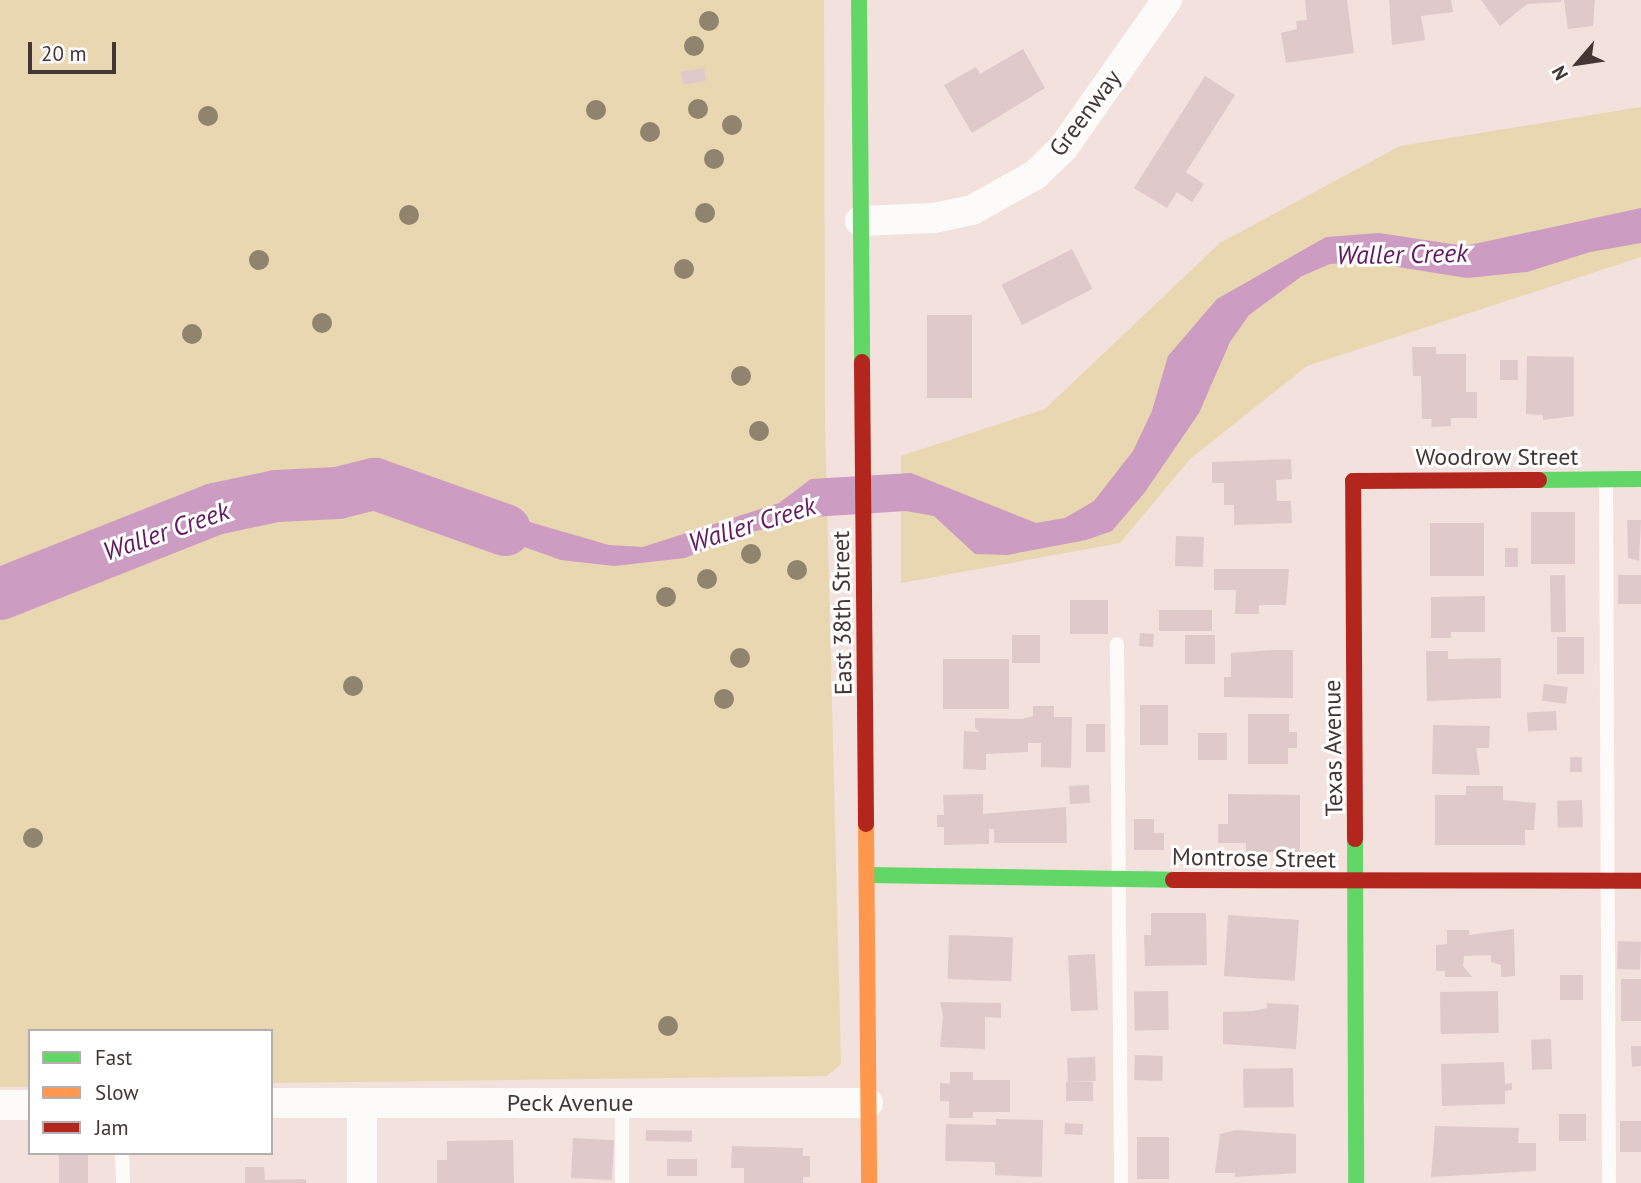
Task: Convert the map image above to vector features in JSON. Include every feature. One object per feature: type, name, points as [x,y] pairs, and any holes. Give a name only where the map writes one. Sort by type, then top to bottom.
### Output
[{"type":"street","name":"East 38th Street","points":[[859,0],[869,1183]]},
{"type":"street","name":"Greenway","points":[[860,221],[934,218],[972,210],[1035,175],[1063,148],[1167,0]]},
{"type":"street","name":"Woodrow Street","points":[[1353,481],[1641,479]]},
{"type":"street","name":"Texas Avenue","points":[[1353,481],[1358,883],[1356,1183]]},
{"type":"street","name":"Montrose Street","points":[[867,875],[1358,883],[1641,881]]},
{"type":"street","name":"Peck Avenue","points":[[273,1103],[868,1102]]},
{"type":"street","points":[[362,1103],[362,1183]]},
{"type":"street","points":[[0,1105],[28,1105]]},
{"type":"lane","points":[[1606,479],[1609,1183]]},
{"type":"lane","points":[[1117,644],[1121,878],[1121,1183]]},
{"type":"lane","points":[[622,1103],[622,1183]]},
{"type":"lane","points":[[122,1155],[122,1183]]},
{"type":"shaded area","points":[[0,0],[824,0],[825,425],[841,1064],[827,1076],[273,1083],[273,1029],[28,1029],[28,1087],[0,1087]]},
{"type":"shaded area","points":[[1641,107],[1641,257],[1307,366],[1190,459],[1120,543],[901,583],[901,456],[1045,409],[1220,243],[1400,146]]},
{"type":"water","points":[[1641,208],[1641,243],[1590,252],[1527,272],[1467,278],[1367,262],[1330,264],[1302,276],[1249,315],[1230,342],[1199,413],[1145,492],[1112,531],[1086,540],[1007,555],[975,554],[934,516],[906,511],[813,517],[740,535],[685,558],[614,566],[561,560],[473,529],[426,523],[441,500],[453,500],[609,545],[643,547],[779,503],[811,479],[911,473],[1036,523],[1065,518],[1094,501],[1133,451],[1152,411],[1168,356],[1217,299],[1326,237],[1379,233],[1465,246]]},
{"type":"water","points":[[356,474],[366,480],[379,476],[408,482],[430,495],[419,511],[408,512],[361,499],[288,507],[264,515],[252,506],[257,494],[274,487]]},
{"type":"building","points":[[1305,0],[1347,0],[1354,53],[1286,63],[1281,33],[1297,29],[1296,21],[1307,20]]},
{"type":"building","points":[[1389,0],[1451,0],[1453,12],[1421,16],[1425,40],[1392,45]]},
{"type":"building","points":[[1481,0],[1561,2],[1527,4],[1500,26]]},
{"type":"building","points":[[1564,0],[1595,0],[1593,26],[1568,29]]},
{"type":"building","points":[[1023,49],[1045,88],[972,133],[944,85],[976,67],[980,74]]},
{"type":"building","points":[[704,68],[706,81],[683,84],[681,72]]},
{"type":"building","points":[[1205,76],[1235,95],[1186,172],[1204,184],[1192,202],[1177,192],[1167,208],[1134,188]]},
{"type":"building","points":[[1072,249],[1092,289],[1022,325],[1002,285]]},
{"type":"building","points":[[927,315],[972,315],[972,398],[927,398]]},
{"type":"building","points":[[1412,347],[1436,347],[1436,354],[1466,354],[1466,392],[1477,392],[1477,418],[1451,418],[1451,426],[1431,427],[1432,419],[1422,419],[1421,376],[1413,376]]},
{"type":"building","points":[[1527,356],[1574,357],[1574,416],[1543,420],[1543,415],[1526,414]]},
{"type":"building","points":[[1500,360],[1518,360],[1518,380],[1500,380]]},
{"type":"building","points":[[1291,459],[1292,479],[1276,480],[1277,501],[1291,501],[1292,523],[1234,525],[1234,505],[1224,505],[1224,483],[1212,483],[1212,462]]},
{"type":"building","points":[[1531,512],[1575,512],[1575,564],[1531,564]]},
{"type":"building","points":[[1627,520],[1641,520],[1639,561],[1628,558]]},
{"type":"building","points":[[1430,523],[1484,523],[1484,576],[1430,576]]},
{"type":"building","points":[[1176,536],[1204,537],[1203,567],[1175,566]]},
{"type":"building","points":[[1505,548],[1518,548],[1518,567],[1505,567]]},
{"type":"building","points":[[1214,569],[1289,569],[1286,605],[1259,605],[1259,614],[1235,614],[1236,590],[1214,590]]},
{"type":"building","points":[[1550,575],[1565,575],[1566,632],[1551,632]]},
{"type":"building","points":[[1618,575],[1641,575],[1641,604],[1618,604]]},
{"type":"building","points":[[1485,596],[1485,632],[1451,632],[1451,638],[1431,638],[1431,597]]},
{"type":"building","points":[[1070,600],[1108,600],[1108,634],[1070,634]]},
{"type":"building","points":[[1159,610],[1212,610],[1212,631],[1159,631]]},
{"type":"building","points":[[1140,633],[1154,634],[1153,647],[1139,646]]},
{"type":"building","points":[[1012,635],[1040,635],[1040,663],[1012,663]]},
{"type":"building","points":[[1185,635],[1215,635],[1215,664],[1185,664]]},
{"type":"building","points":[[1557,637],[1584,637],[1584,674],[1557,674]]},
{"type":"building","points":[[1293,650],[1293,698],[1224,697],[1224,677],[1231,677],[1231,653]]},
{"type":"building","points":[[1426,651],[1448,651],[1448,659],[1501,658],[1501,698],[1427,701]]},
{"type":"building","points":[[943,659],[1009,659],[1009,709],[943,709]]},
{"type":"building","points":[[1544,684],[1568,687],[1566,704],[1542,701]]},
{"type":"building","points":[[1140,705],[1168,705],[1168,745],[1140,745]]},
{"type":"building","points":[[1033,706],[1054,706],[1054,717],[1072,717],[1071,768],[1041,767],[1041,743],[1028,743],[1028,752],[986,754],[986,770],[963,769],[964,731],[980,732],[975,728],[975,718],[1022,719],[1033,716]]},
{"type":"building","points":[[1556,711],[1557,730],[1528,731],[1527,713]]},
{"type":"building","points":[[1248,714],[1289,714],[1289,732],[1297,732],[1297,748],[1288,748],[1288,764],[1248,764]]},
{"type":"building","points":[[1086,724],[1105,724],[1105,752],[1086,752]]},
{"type":"building","points":[[1433,725],[1490,726],[1489,748],[1476,748],[1480,775],[1432,774]]},
{"type":"building","points":[[1198,733],[1227,733],[1227,760],[1198,760]]},
{"type":"building","points":[[1570,757],[1582,757],[1582,772],[1570,772]]},
{"type":"building","points":[[1089,785],[1090,803],[1070,804],[1069,786]]},
{"type":"building","points":[[1466,786],[1503,786],[1503,800],[1536,803],[1534,830],[1525,830],[1525,845],[1435,845],[1435,795],[1466,795]]},
{"type":"building","points":[[983,794],[983,814],[1066,807],[1067,843],[994,843],[994,829],[989,829],[989,844],[944,845],[944,827],[937,827],[937,815],[944,815],[943,795]]},
{"type":"building","points":[[1228,794],[1300,795],[1300,852],[1246,852],[1246,843],[1218,843],[1218,824],[1228,824]]},
{"type":"building","points":[[1582,800],[1583,827],[1558,828],[1557,801]]},
{"type":"building","points":[[1134,819],[1154,819],[1154,833],[1164,833],[1164,850],[1134,850]]},
{"type":"building","points":[[1151,913],[1206,913],[1207,965],[1145,966],[1144,935],[1151,935]]},
{"type":"building","points":[[1228,915],[1299,920],[1295,981],[1224,976]]},
{"type":"building","points":[[1514,929],[1515,976],[1501,977],[1501,965],[1491,962],[1491,955],[1464,956],[1463,966],[1472,977],[1445,977],[1445,971],[1436,971],[1436,945],[1447,944],[1447,930],[1469,930],[1469,935]]},
{"type":"building","points":[[949,935],[1013,937],[1011,981],[947,979]]},
{"type":"building","points":[[1618,941],[1641,942],[1640,970],[1617,969]]},
{"type":"building","points":[[1095,954],[1098,1010],[1071,1011],[1068,955]]},
{"type":"building","points":[[1560,975],[1583,975],[1583,1000],[1560,1000]]},
{"type":"building","points":[[1621,979],[1641,979],[1641,1021],[1621,1021]]},
{"type":"building","points":[[1168,991],[1169,1030],[1135,1031],[1134,992]]},
{"type":"building","points":[[1498,991],[1499,1033],[1441,1034],[1440,992]]},
{"type":"building","points":[[940,1002],[1001,1003],[1001,1018],[985,1017],[985,1049],[940,1047],[943,1016]]},
{"type":"building","points":[[1267,1003],[1299,1005],[1296,1049],[1223,1044],[1223,1012],[1253,1011],[1267,1008]]},
{"type":"building","points":[[1551,1039],[1552,1069],[1532,1070],[1531,1040]]},
{"type":"building","points":[[1631,1046],[1641,1046],[1641,1066],[1632,1067]]},
{"type":"building","points":[[1135,1055],[1163,1056],[1162,1081],[1134,1080]]},
{"type":"building","points":[[1095,1057],[1096,1081],[1068,1082],[1067,1058]]},
{"type":"building","points":[[1504,1062],[1505,1084],[1512,1083],[1512,1090],[1505,1091],[1505,1104],[1442,1106],[1441,1064]]},
{"type":"building","points":[[1293,1068],[1294,1107],[1244,1108],[1243,1069]]},
{"type":"building","points":[[950,1072],[973,1072],[973,1080],[1010,1080],[1010,1112],[973,1112],[973,1118],[949,1118],[949,1101],[940,1101],[940,1083],[950,1084]]},
{"type":"building","points":[[1066,1082],[1093,1082],[1093,1101],[1066,1101]]},
{"type":"building","points":[[1559,1114],[1586,1114],[1586,1141],[1559,1141]]},
{"type":"building","points":[[996,1119],[1043,1120],[1042,1177],[995,1175],[995,1162],[945,1161],[946,1124],[996,1125]]},
{"type":"building","points":[[1620,1121],[1641,1121],[1641,1152],[1620,1152]]},
{"type":"building","points":[[1065,1123],[1083,1124],[1082,1135],[1064,1134]]},
{"type":"building","points":[[1435,1126],[1519,1128],[1518,1143],[1536,1143],[1536,1171],[1431,1177]]},
{"type":"building","points":[[646,1130],[692,1131],[692,1142],[646,1141]]},
{"type":"building","points":[[1236,1130],[1296,1134],[1296,1173],[1235,1177],[1235,1173],[1215,1173],[1220,1134]]},
{"type":"building","points":[[1137,1137],[1169,1137],[1169,1179],[1137,1179]]},
{"type":"building","points":[[573,1138],[614,1140],[612,1180],[571,1178]]},
{"type":"building","points":[[513,1140],[514,1183],[437,1183],[437,1160],[447,1160],[447,1141]]},
{"type":"building","points":[[732,1146],[803,1148],[803,1156],[810,1156],[810,1177],[803,1177],[803,1183],[744,1183],[744,1168],[731,1168]]},
{"type":"building","points":[[59,1155],[88,1155],[88,1183],[59,1183]]},
{"type":"building","points":[[667,1159],[697,1159],[697,1176],[667,1176]]},
{"type":"building","points":[[245,1167],[264,1167],[265,1180],[306,1179],[306,1183],[245,1183]]},
{"type":"waterway","name":"Waller Creek","points":[[0,594],[215,509],[276,496],[338,493],[375,484],[505,530]]},
{"type":"traffic: fast","points":[[859,0],[862,362]]},
{"type":"traffic: fast","points":[[1539,480],[1641,479]]},
{"type":"traffic: fast","points":[[1355,839],[1356,1183]]},
{"type":"traffic: fast","points":[[867,875],[1173,880]]},
{"type":"traffic: slow","points":[[866,824],[869,1183]]},
{"type":"traffic: jam","points":[[862,362],[866,824]]},
{"type":"traffic: jam","points":[[1355,839],[1353,481],[1539,480]]},
{"type":"traffic: jam","points":[[1173,880],[1641,881]]}]
